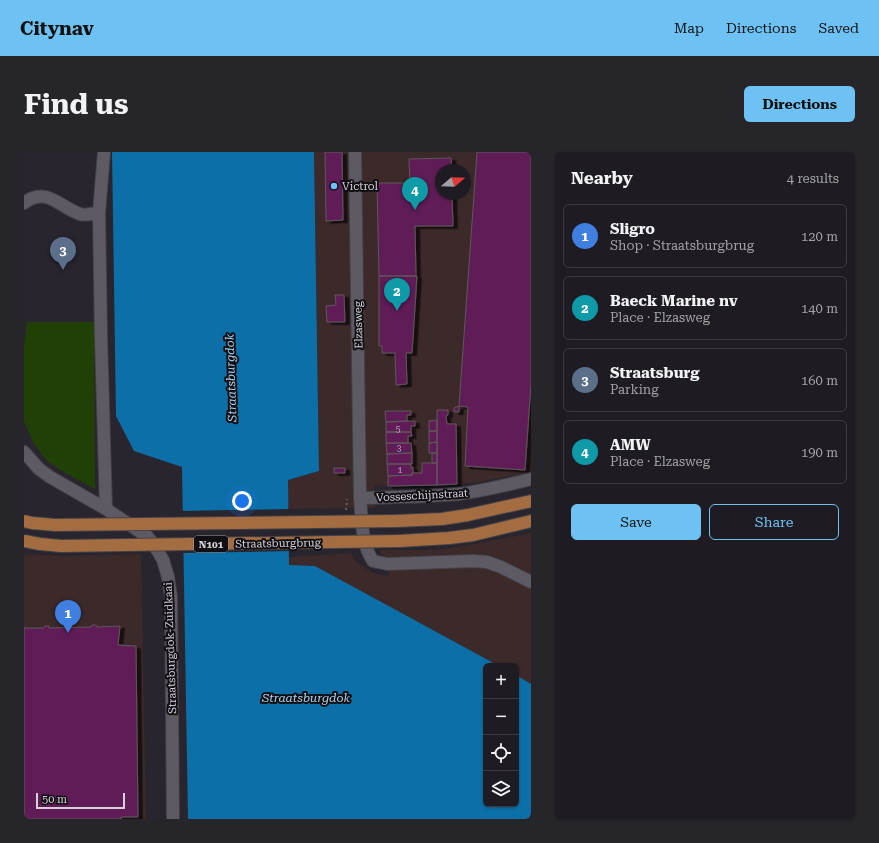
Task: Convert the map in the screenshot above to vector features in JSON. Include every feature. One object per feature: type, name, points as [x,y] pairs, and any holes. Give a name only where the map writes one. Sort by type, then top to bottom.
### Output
[{"type":"main road","name":"Straatsburgbrug","points":[[24,521],[55,525],[396,521],[442,519],[468,515],[531,501]]},
{"type":"main road","name":"Straatsburgbrug","points":[[24,542],[61,546],[436,540],[467,536],[531,521]]},
{"type":"street","points":[[104,152],[99,213],[106,509]]},
{"type":"street","name":"Elzasweg","points":[[355,152],[360,498],[363,534],[368,554],[373,561],[387,564],[473,561],[487,562],[501,566],[531,582]]},
{"type":"street","points":[[24,203],[31,198],[43,196],[82,214],[99,213]]},
{"type":"street","name":"Straatsburgdok-Zuidkaai","points":[[24,452],[44,473],[106,509],[148,537],[163,560],[168,576],[171,597],[174,819]]},
{"type":"street","name":"Vosseschijnstraat","points":[[360,498],[460,494],[531,479]]},
{"type":"shaded area","points":[[314,152],[531,152],[531,472],[474,483],[374,486],[375,508],[288,509],[288,480],[319,471]]},
{"type":"shaded area","points":[[531,533],[531,737],[519,731],[519,663],[483,663],[483,664],[289,565],[289,557],[351,553],[355,561],[373,573],[389,576],[380,550],[435,550]]},
{"type":"shaded area","points":[[24,554],[62,556],[141,554],[146,819],[24,819]]},
{"type":"green space","points":[[27,322],[94,322],[95,489],[47,461],[33,442],[24,421],[24,348]]},
{"type":"water","name":"Straatsburgdok","points":[[112,152],[314,152],[319,471],[288,480],[289,565],[315,566],[493,663],[483,663],[483,807],[519,807],[519,677],[531,684],[531,819],[188,819],[182,467],[134,451],[116,416]]},
{"type":"pier","points":[[290,509],[291,551],[182,553],[181,511]]},
{"type":"building","name":"Victrol","points":[[325,152],[342,152],[343,220],[326,221]]},
{"type":"building","points":[[477,152],[531,152],[531,384],[525,470],[465,466],[468,407],[459,406]]},
{"type":"building","points":[[451,158],[452,164],[435,164],[435,200],[452,200],[453,226],[415,226],[416,276],[379,276],[377,183],[410,183],[409,159]]},
{"type":"building","points":[[379,276],[417,276],[412,353],[406,353],[407,384],[396,385],[395,353],[382,353],[382,346],[379,346]]},
{"type":"building","points":[[335,295],[344,295],[345,322],[327,322],[326,306],[336,305]]},
{"type":"building","points":[[459,406],[459,412],[454,412],[454,408]]},
{"type":"building","points":[[437,410],[448,410],[448,415],[446,416],[447,424],[456,424],[457,484],[437,485]]},
{"type":"building","points":[[385,411],[411,411],[411,415],[407,415],[407,421],[386,422]]},
{"type":"building","points":[[437,420],[437,431],[429,431],[429,421]]},
{"type":"building","points":[[415,421],[415,426],[411,426],[411,432],[386,432],[386,422]]},
{"type":"building","points":[[429,431],[437,431],[437,442],[429,443]]},
{"type":"building","points":[[386,432],[411,432],[412,436],[408,436],[408,443],[386,443]]},
{"type":"building","points":[[437,442],[437,453],[429,453],[429,443]]},
{"type":"building","points":[[386,443],[411,443],[412,453],[387,454]]},
{"type":"building","points":[[412,453],[412,464],[387,464],[387,454]]},
{"type":"building","points":[[432,453],[437,453],[437,463],[432,463]]},
{"type":"building","points":[[422,463],[437,463],[437,485],[388,486],[388,476],[422,473]]},
{"type":"building","points":[[387,464],[411,464],[411,468],[413,467],[413,473],[412,475],[388,476]]},
{"type":"building","points":[[334,468],[345,468],[345,473],[334,473]]},
{"type":"building","points":[[92,625],[96,625],[97,627],[120,626],[118,645],[136,646],[138,817],[121,817],[121,819],[24,819],[24,628],[44,628],[45,626],[49,626],[49,628],[91,627]]},
{"type":"place","name":"Victrol","points":[[334,186]]},
{"type":"place","name":"AMW","points":[[415,210]]},
{"type":"place","name":"Straatsburg","points":[[63,270]]},
{"type":"place","name":"Baeck Marine nv","points":[[397,311]]},
{"type":"place","name":"Sligro","points":[[68,633]]}]
